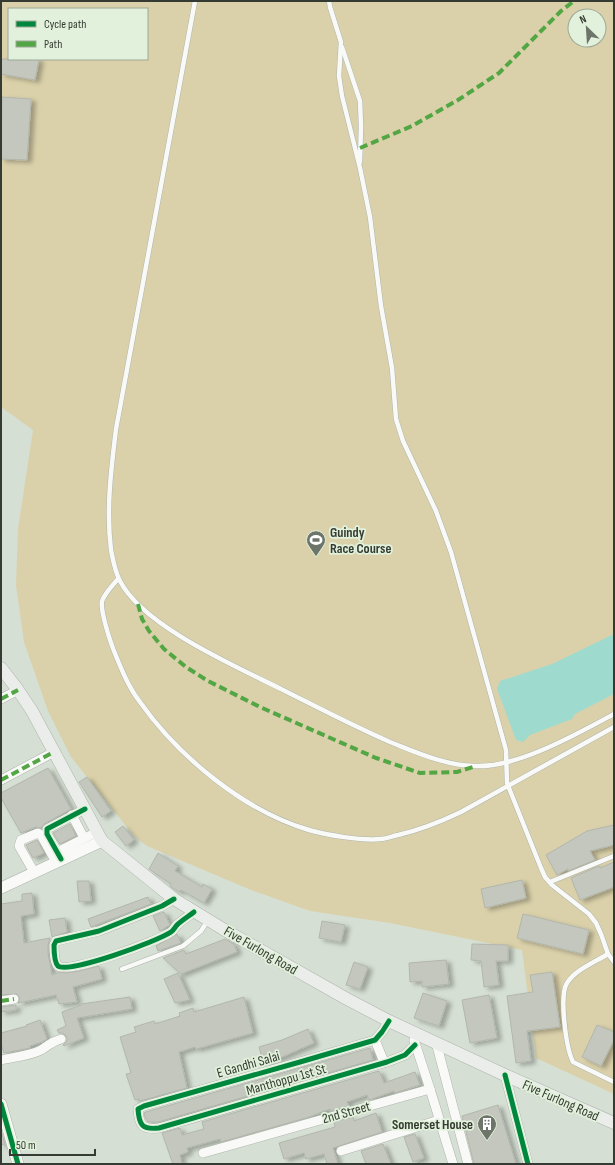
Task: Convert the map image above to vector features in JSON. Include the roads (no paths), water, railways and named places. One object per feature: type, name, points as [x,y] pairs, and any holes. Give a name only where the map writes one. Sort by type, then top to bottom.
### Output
[{"type":"main road","name":"Five Furlong Road","points":[[1,668],[32,711],[100,836],[174,899],[346,999],[389,1021],[614,1123]]},
{"type":"street","points":[[1,699],[18,690]]},
{"type":"street","points":[[1,780],[54,752]]},
{"type":"street","points":[[58,858],[47,834],[47,829],[85,809]]},
{"type":"street","points":[[72,816],[84,838]]},
{"type":"street","points":[[34,872],[19,846],[21,840],[38,833],[58,858]]},
{"type":"street","points":[[58,858],[84,838],[100,836]]},
{"type":"street","points":[[1,888],[100,836]]},
{"type":"street","points":[[174,899],[162,906],[99,931],[56,941],[54,945],[56,963],[58,966],[66,968],[79,966],[148,943],[172,932],[177,925],[194,912]]},
{"type":"street","points":[[1,1000],[14,999]]},
{"type":"street","points":[[384,1062],[375,1040],[389,1021]]},
{"type":"street","points":[[410,1030],[453,1164]]},
{"type":"street","points":[[1,1060],[35,1052],[42,1049],[52,1041],[61,1039]]},
{"type":"street","name":"E Gandhi Salai","points":[[159,1128],[150,1130],[144,1128],[141,1123],[138,1109],[144,1106],[375,1040]]},
{"type":"street","points":[[436,1042],[468,1164]]},
{"type":"street","name":"Manthoppu 1st St","points":[[159,1128],[406,1055],[415,1045]]},
{"type":"street","points":[[505,1074],[528,1164]]},
{"type":"street","name":"2nd Street","points":[[203,1153],[430,1089]]},
{"type":"street","points":[[1,1104],[18,1164]]},
{"type":"street","points":[[341,1151],[439,1120]]},
{"type":"lane","points":[[195,1],[116,429],[109,486],[108,527],[112,558],[118,579],[128,595],[150,614],[184,639],[353,726],[420,754],[448,763],[476,766],[493,766],[507,763],[552,745],[614,714]]},
{"type":"lane","points":[[329,1],[360,101],[360,168]]},
{"type":"lane","points":[[341,42],[339,76],[342,96],[360,168],[370,217],[381,306],[392,368],[396,420],[403,441],[436,511],[451,552],[506,750],[506,777],[508,786],[541,868],[550,882],[589,914],[596,923],[608,954],[614,962]]},
{"type":"lane","points":[[118,579],[102,600],[102,607],[110,640],[121,669],[139,701],[164,733],[207,774],[237,795],[276,817],[309,830],[353,838],[381,839],[412,832],[435,824],[461,812],[614,727]]},
{"type":"lane","points":[[550,882],[614,856]]},
{"type":"lane","points":[[122,970],[183,946],[202,931],[208,920]]},
{"type":"lane","points":[[608,954],[575,974],[567,983],[564,994],[564,1016],[567,1041],[573,1062],[614,1082]]},
{"type":"water","points":[[614,634],[614,694],[575,714],[572,719],[530,735],[523,742],[516,740],[497,689],[500,681],[552,664]]},
{"type":"place","name":"Guindy Race Course","points":[[316,557]]},
{"type":"place","name":"Somerset House","points":[[487,1141]]}]
